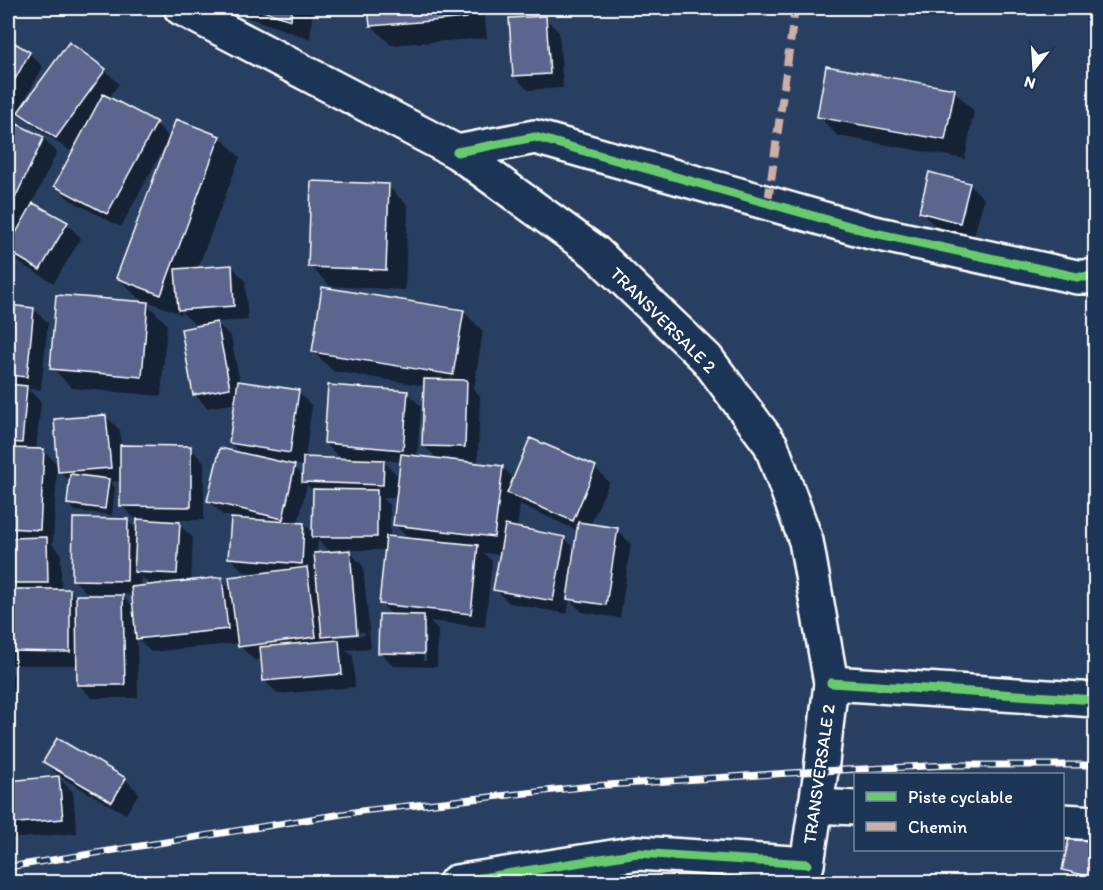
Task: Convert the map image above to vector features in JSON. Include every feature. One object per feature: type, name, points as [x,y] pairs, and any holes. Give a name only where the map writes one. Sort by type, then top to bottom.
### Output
[{"type":"street","name":"TRANSVERSALE 2","points":[[181,8],[457,152],[595,252],[707,359],[771,445],[806,541],[831,683],[821,771],[804,873]]},
{"type":"street","points":[[457,152],[535,137],[870,232],[1077,277],[1095,277]]},
{"type":"street","points":[[831,683],[1095,700]]},
{"type":"street","points":[[815,806],[854,808]]},
{"type":"street","points":[[1064,821],[1095,823]]},
{"type":"street","points":[[456,882],[638,853],[804,873]]},
{"type":"building","points":[[254,8],[292,8],[291,20]]},
{"type":"building","points":[[368,8],[466,8],[467,18],[370,26]]},
{"type":"building","points":[[546,16],[550,74],[513,76],[509,18]]},
{"type":"building","points":[[8,39],[30,52],[8,92]]},
{"type":"building","points":[[69,42],[106,69],[56,138],[18,112]]},
{"type":"building","points":[[826,66],[955,89],[945,140],[817,117]]},
{"type":"building","points":[[103,94],[157,122],[107,214],[54,186]]},
{"type":"building","points":[[176,119],[220,136],[161,295],[116,278]]},
{"type":"building","points":[[17,124],[44,137],[8,213],[8,143]]},
{"type":"building","points":[[929,172],[970,183],[960,223],[919,212]]},
{"type":"building","points":[[311,181],[389,184],[386,270],[308,267]]},
{"type":"building","points":[[33,203],[68,222],[40,270],[8,251],[8,247]]},
{"type":"building","points":[[232,265],[234,306],[178,310],[175,269]]},
{"type":"building","points":[[322,287],[464,310],[453,375],[312,352]]},
{"type":"building","points":[[56,295],[148,302],[142,377],[50,369]]},
{"type":"building","points":[[8,305],[34,308],[27,377],[8,375]]},
{"type":"building","points":[[217,322],[230,388],[193,395],[181,329]]},
{"type":"building","points":[[424,379],[467,380],[465,447],[422,446]]},
{"type":"building","points":[[238,381],[299,390],[290,453],[229,443]]},
{"type":"building","points":[[8,384],[27,386],[22,443],[8,442]]},
{"type":"building","points":[[328,385],[408,391],[403,450],[324,443]]},
{"type":"building","points":[[106,415],[111,468],[58,472],[54,419]]},
{"type":"building","points":[[530,438],[596,466],[573,521],[507,493]]},
{"type":"building","points":[[120,445],[191,446],[191,507],[120,506]]},
{"type":"building","points":[[8,448],[44,449],[40,530],[8,528]]},
{"type":"building","points":[[220,448],[295,465],[283,519],[207,501]]},
{"type":"building","points":[[401,454],[503,466],[494,537],[393,525]]},
{"type":"building","points":[[303,457],[384,460],[383,485],[302,482]]},
{"type":"building","points":[[70,474],[109,479],[105,509],[67,504]]},
{"type":"building","points":[[313,489],[377,490],[377,537],[312,537]]},
{"type":"building","points":[[73,518],[128,519],[127,581],[72,580]]},
{"type":"building","points":[[231,518],[304,523],[302,564],[228,558]]},
{"type":"building","points":[[137,519],[180,522],[177,574],[134,572]]},
{"type":"building","points":[[578,522],[618,528],[606,605],[567,599]]},
{"type":"building","points":[[505,525],[565,537],[553,601],[493,590]]},
{"type":"building","points":[[386,536],[478,545],[471,614],[379,604]]},
{"type":"building","points":[[47,537],[48,583],[8,583],[8,538]]},
{"type":"building","points":[[350,550],[357,634],[322,637],[314,553]]},
{"type":"building","points":[[307,567],[316,637],[238,647],[229,577]]},
{"type":"building","points":[[222,577],[228,629],[136,639],[131,587]]},
{"type":"building","points":[[8,589],[70,589],[70,652],[8,651]]},
{"type":"building","points":[[76,595],[123,595],[125,685],[77,685]]},
{"type":"building","points":[[379,614],[424,615],[424,654],[378,653]]},
{"type":"building","points":[[339,640],[342,674],[263,681],[260,647]]},
{"type":"building","points":[[57,738],[126,778],[112,802],[43,762]]},
{"type":"building","points":[[59,776],[63,819],[8,824],[8,781]]},
{"type":"building","points":[[1072,825],[1096,830],[1096,878],[1062,870]]},
{"type":"railway","points":[[8,867],[361,811],[592,786],[949,765],[1096,765]]},
{"type":"marked path","points":[[768,202],[795,8]]},
{"type":"cycle path","points":[[457,152],[535,137],[870,232],[1077,277],[1096,277]]},
{"type":"cycle path","points":[[831,683],[1096,700]]},
{"type":"cycle path","points":[[456,882],[638,853],[807,864]]}]
